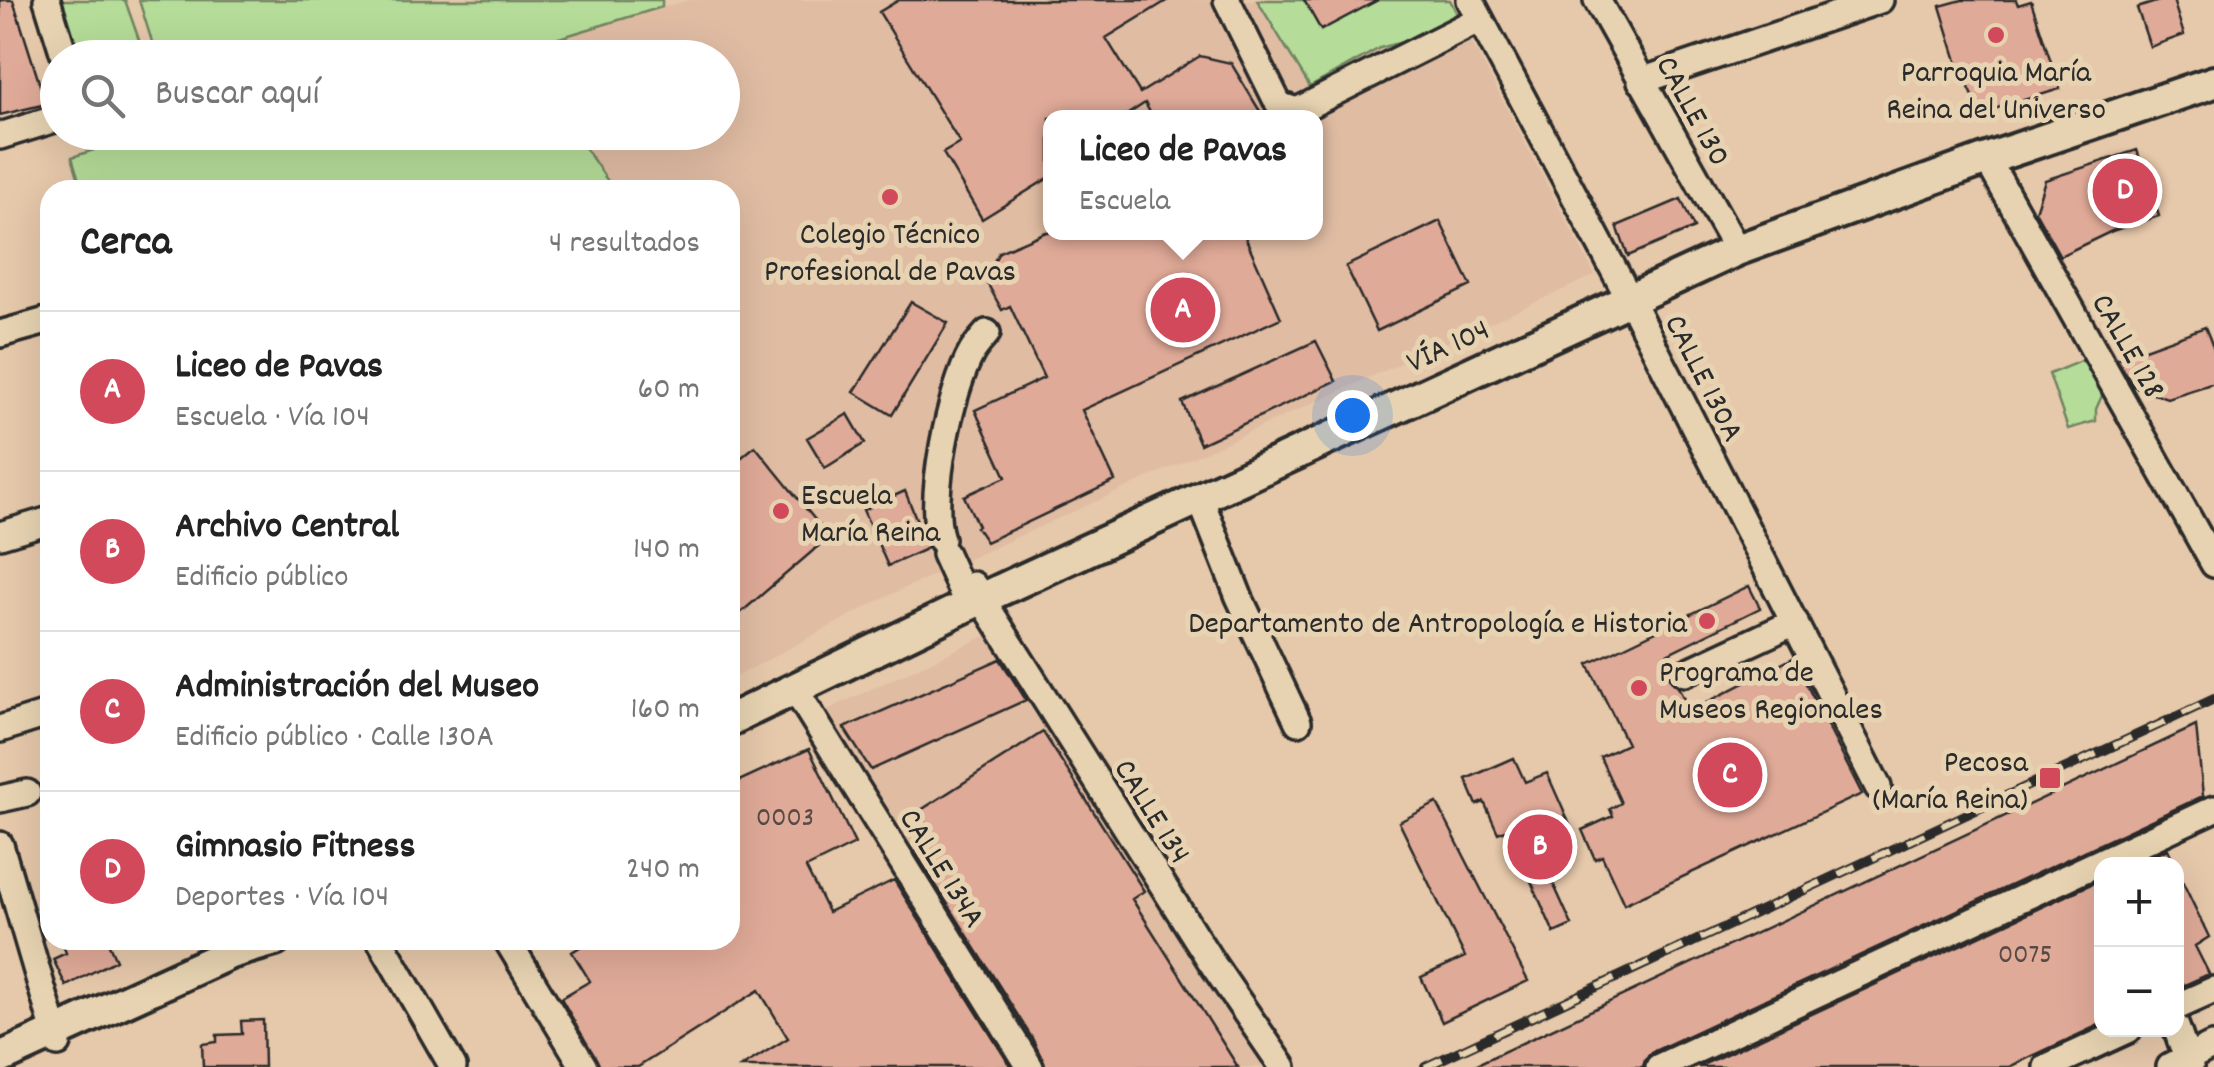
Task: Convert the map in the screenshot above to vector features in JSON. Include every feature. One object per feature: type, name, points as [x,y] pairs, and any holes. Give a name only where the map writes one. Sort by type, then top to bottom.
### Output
[{"type":"main road","name":"VÍA 104","points":[[740,715],[975,596],[1202,497],[1738,250],[2214,82]]},
{"type":"main road","points":[[0,1058],[56,1038],[253,950]]},
{"type":"main road","points":[[8,1067],[56,1038]]},
{"type":"street","points":[[47,0],[59,40]]},
{"type":"street","points":[[1227,0],[1279,105],[1294,110]]},
{"type":"street","name":"CALLE 130","points":[[1597,0],[1738,250]]},
{"type":"street","points":[[1641,81],[1880,0]]},
{"type":"street","points":[[1299,110],[1475,10]]},
{"type":"street","name":"CALLE 130A","points":[[1475,10],[1630,298],[1878,787]]},
{"type":"street","points":[[0,136],[40,124]]},
{"type":"street","name":"CALLE 128","points":[[1987,159],[2214,564]]},
{"type":"street","points":[[0,334],[40,323]]},
{"type":"street","name":"CALLE 134","points":[[987,333],[971,352],[950,416],[935,491],[936,527],[943,547],[1283,1067]]},
{"type":"street","points":[[1202,497],[1239,597],[1298,722]]},
{"type":"street","points":[[0,535],[40,523]]},
{"type":"street","points":[[1685,673],[1795,622]]},
{"type":"street","name":"CALLE 134A","points":[[803,702],[1030,1067]]},
{"type":"street","points":[[0,729],[40,716]]},
{"type":"street","points":[[0,799],[28,792]]},
{"type":"street","points":[[1659,1067],[2214,810]]},
{"type":"street","points":[[0,845],[56,1038]]},
{"type":"street","points":[[386,950],[453,1067]]},
{"type":"street","points":[[513,950],[584,1067]]},
{"type":"street","points":[[2184,1003],[2214,990]]},
{"type":"street","points":[[2047,1067],[2089,1058],[2118,1037]]},
{"type":"street","points":[[2178,1037],[2182,1065],[2212,1046]]},
{"type":"shaded area","points":[[689,0],[1257,0],[1310,86],[1380,48],[1463,26],[1595,275],[885,597],[740,675],[740,180],[607,180],[587,150],[740,150],[740,40],[552,40]]},
{"type":"shaded area","points":[[996,631],[1264,1067],[1021,1067],[801,722]]},
{"type":"green space","points":[[58,0],[125,0],[139,40],[71,40]]},
{"type":"green space","points":[[139,0],[662,0],[662,7],[552,40],[151,40]]},
{"type":"green space","points":[[1257,0],[1304,0],[1321,30],[1378,0],[1450,0],[1463,26],[1380,48],[1310,87]]},
{"type":"green space","points":[[94,150],[587,150],[607,180],[79,180],[72,157]]},
{"type":"green space","points":[[2088,358],[2105,389],[2096,409],[2096,421],[2068,429],[2049,374]]},
{"type":"building","points":[[0,0],[13,0],[40,85],[40,105],[0,115]]},
{"type":"building","points":[[899,0],[1168,0],[1106,38],[1140,93],[1200,56],[1231,63],[1259,110],[1149,110],[1145,103],[1134,110],[1043,110],[1043,181],[982,219],[943,153],[960,143],[879,12]]},
{"type":"building","points":[[1304,0],[1378,0],[1321,30]]},
{"type":"building","name":"Parroquia María Reina del Universo","points":[[1962,0],[2016,0],[2018,5],[2031,1],[2060,89],[1981,113],[1958,64],[1940,6]]},
{"type":"building","points":[[2173,0],[2184,35],[2150,47],[2137,8]]},
{"type":"building","points":[[2137,150],[2159,216],[2112,231],[2060,256],[2035,211],[2045,180]]},
{"type":"building","points":[[1681,199],[1694,228],[1628,256],[1617,226]]},
{"type":"building","points":[[1440,221],[1471,286],[1377,331],[1346,266]]},
{"type":"building","points":[[1043,233],[1043,240],[1247,240],[1281,318],[1082,410],[1115,481],[986,542],[964,496],[1006,477],[975,410],[1044,378],[1010,306],[1002,310],[985,279],[999,252]]},
{"type":"building","points":[[911,302],[948,323],[892,415],[854,392]]},
{"type":"building","points":[[2205,327],[2214,349],[2214,383],[2167,398],[2133,386],[2117,359]]},
{"type":"building","points":[[1316,341],[1336,381],[1200,444],[1182,402]]},
{"type":"building","points":[[848,414],[865,443],[825,468],[807,438]]},
{"type":"building","points":[[755,446],[829,537],[740,613],[740,459]]},
{"type":"building","points":[[905,491],[928,548],[888,566],[863,510]]},
{"type":"building","points":[[1749,586],[1760,608],[1663,656],[1671,681],[1690,711],[1793,658],[1862,794],[1624,904],[1602,856],[1595,859],[1582,830],[1613,816],[1610,809],[1621,803],[1600,757],[1627,744],[1588,664]]},
{"type":"building","points":[[1000,659],[1026,700],[871,770],[844,728]]},
{"type":"building","points":[[2196,726],[2203,796],[1652,1052],[1643,1067],[1471,1067]]},
{"type":"building","points":[[1043,732],[1144,891],[1132,899],[1238,1067],[1046,1067],[1032,1038],[915,852],[924,847],[914,830],[925,823],[918,812]]},
{"type":"building","points":[[809,749],[855,844],[806,868],[828,912],[894,880],[1011,1067],[741,1067],[788,1038],[759,990],[638,1067],[600,1067],[561,998],[590,981],[572,952],[740,950],[740,780]]},
{"type":"building","points":[[1514,758],[1525,782],[1547,773],[1577,841],[1550,853],[1556,868],[1548,872],[1572,925],[1554,933],[1508,829],[1498,833],[1484,802],[1477,805],[1466,779]]},
{"type":"building","points":[[1437,803],[1528,981],[1442,1022],[1421,977],[1465,957],[1399,822]]},
{"type":"building","points":[[2168,849],[2172,857],[2149,857]]},
{"type":"building","points":[[2094,883],[2094,1028],[2009,1067],[1698,1067]]},
{"type":"building","points":[[2184,885],[2209,937],[2195,946],[2209,974],[2184,985]]},
{"type":"building","points":[[65,950],[112,950],[116,960],[66,986],[53,959],[66,953]]},
{"type":"building","points":[[263,1020],[264,1067],[203,1067],[202,1044],[217,1042],[217,1035],[242,1034],[241,1021]]},
{"type":"railway","points":[[1425,1067],[2214,699]]},
{"type":"place","name":"Parroquia María Reina del Universo","points":[[1996,35]]},
{"type":"place","name":"Gimnasio Fitness","points":[[2125,191]]},
{"type":"place","name":"Colegio Técnico Profesional de Pavas","points":[[890,197]]},
{"type":"place","name":"Liceo de Pavas","points":[[1183,310]]},
{"type":"place","name":"Escuela María Reina","points":[[781,511]]},
{"type":"place","name":"Departamento de Antropología e Historia","points":[[1707,621]]},
{"type":"place","name":"Programa de Museos Regionales","points":[[1639,688]]},
{"type":"place","name":"Administración del Museo","points":[[1730,775]]},
{"type":"place","name":"Pecosa (María Reina)","points":[[2050,778]]},
{"type":"place","name":"Archivo Central","points":[[1540,847]]}]
